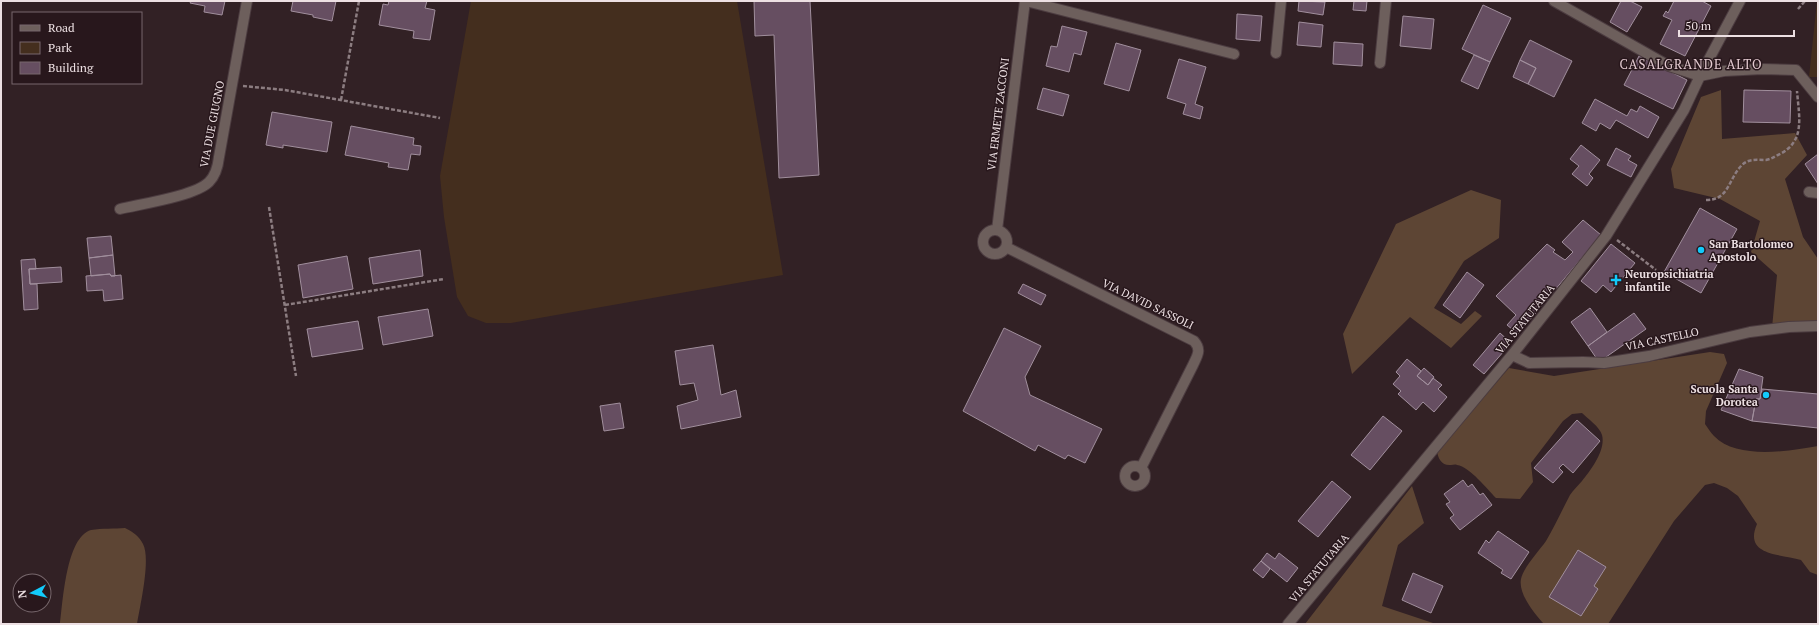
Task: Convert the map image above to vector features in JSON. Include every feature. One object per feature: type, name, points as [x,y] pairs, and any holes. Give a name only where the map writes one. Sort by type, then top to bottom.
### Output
[{"type":"street","name":"VIA DUE GIUGNO","points":[[120,209],[193,192],[210,181],[217,167],[247,1]]},
{"type":"street","name":"VIA ERMETE ZACCONI","points":[[997,230],[1000,195],[1025,1],[1234,54]]},
{"type":"street","points":[[1276,52],[1281,1]]},
{"type":"street","points":[[1380,63],[1386,1]]},
{"type":"street","points":[[1554,1],[1669,66],[1700,76],[1724,71],[1762,69],[1796,70],[1818,97]]},
{"type":"street","name":"VIA STATUTARIA","points":[[1288,624],[1512,355],[1609,233],[1684,110],[1700,76],[1740,1]]},
{"type":"street","points":[[997,230],[1006,237],[1006,247],[1003,251],[996,254],[988,252],[984,238],[989,232],[997,230]]},
{"type":"street","name":"VIA DAVID SASSOLI","points":[[1006,247],[1194,341],[1198,345],[1199,351],[1193,365],[1141,468]]},
{"type":"street","name":"VIA CASTELLO","points":[[1512,355],[1529,363],[1604,363],[1649,356],[1750,332],[1789,327],[1818,326]]},
{"type":"path","points":[[341,100],[359,1]]},
{"type":"path","points":[[1798,9],[1805,1]]},
{"type":"path","points":[[1706,200],[1715,200],[1722,195],[1741,166],[1748,160],[1769,159],[1785,152],[1796,140],[1799,125],[1796,70]]},
{"type":"path","points":[[232,86],[285,90],[440,118]]},
{"type":"path","points":[[269,207],[296,376]]},
{"type":"path","points":[[1609,233],[1656,270]]},
{"type":"path","points":[[285,305],[444,279]]},
{"type":"green space","points":[[471,1],[737,1],[783,275],[511,323],[486,323],[468,316],[457,297],[444,217],[440,176]]},
{"type":"green space","points":[[1817,1],[1818,75],[1817,77],[1809,77]]},
{"type":"shaded area","points":[[1721,90],[1722,139],[1795,133],[1807,155],[1785,179],[1803,237],[1818,259],[1818,326],[1772,328],[1777,275],[1751,252],[1760,221],[1720,199],[1674,188],[1671,169],[1701,97]]},
{"type":"shaded area","points":[[1471,190],[1501,200],[1499,238],[1464,261],[1434,308],[1461,324],[1475,311],[1482,316],[1451,348],[1410,317],[1352,374],[1343,334],[1396,224]]},
{"type":"shaded area","points":[[1710,352],[1724,354],[1727,363],[1706,411],[1705,424],[1714,436],[1724,444],[1749,451],[1764,452],[1793,450],[1818,446],[1818,575],[1810,572],[1801,560],[1766,552],[1759,548],[1755,542],[1754,534],[1757,524],[1738,496],[1727,488],[1714,483],[1705,485],[1674,521],[1608,624],[1544,624],[1528,603],[1522,591],[1522,575],[1546,541],[1570,495],[1597,460],[1603,441],[1601,432],[1582,413],[1572,414],[1563,421],[1531,463],[1533,482],[1520,499],[1496,498],[1467,470],[1456,465],[1448,465],[1443,463],[1438,457],[1437,451],[1509,368],[1554,376]]},
{"type":"shaded area","points":[[1412,486],[1424,523],[1398,545],[1382,606],[1436,624],[1305,624]]},
{"type":"shaded area","points":[[125,528],[140,539],[145,551],[146,560],[144,583],[137,624],[60,624],[67,571],[76,545],[83,535],[91,530]]},
{"type":"building","points":[[191,1],[225,1],[222,15],[204,12],[205,6],[190,3]]},
{"type":"building","points":[[293,1],[336,1],[332,21],[313,17],[313,15],[291,11]]},
{"type":"building","points":[[389,1],[427,1],[425,8],[435,10],[430,40],[413,38],[414,31],[379,25],[383,4],[388,5]]},
{"type":"building","points":[[754,1],[810,1],[819,175],[779,178],[774,35],[755,36]]},
{"type":"building","points":[[1299,1],[1325,2],[1323,15],[1298,11]]},
{"type":"building","points":[[1354,1],[1367,1],[1366,11],[1353,10]]},
{"type":"building","points":[[1621,1],[1630,1],[1642,7],[1627,32],[1610,22]]},
{"type":"building","points":[[1674,1],[1702,1],[1711,6],[1685,56],[1660,44],[1672,20],[1663,16],[1666,11],[1668,13]]},
{"type":"building","points":[[1483,5],[1511,18],[1490,62],[1462,49]]},
{"type":"building","points":[[1237,14],[1262,16],[1260,41],[1236,39]]},
{"type":"building","points":[[1403,16],[1434,19],[1431,49],[1400,46]]},
{"type":"building","points":[[1299,22],[1323,25],[1321,47],[1297,45]]},
{"type":"building","points":[[1062,26],[1087,32],[1081,55],[1074,53],[1069,72],[1046,66],[1051,46],[1057,47]]},
{"type":"building","points":[[1530,40],[1572,61],[1554,97],[1528,84],[1536,68],[1520,60]]},
{"type":"building","points":[[1334,42],[1363,44],[1362,66],[1333,64]]},
{"type":"building","points":[[1116,43],[1141,50],[1129,91],[1104,84]]},
{"type":"building","points":[[1474,55],[1490,62],[1478,89],[1461,81]]},
{"type":"building","points":[[1639,56],[1687,80],[1673,109],[1624,85]]},
{"type":"building","points":[[1179,59],[1206,67],[1195,104],[1203,107],[1200,119],[1183,114],[1186,104],[1167,98]]},
{"type":"building","points":[[1520,60],[1536,68],[1528,84],[1513,77]]},
{"type":"building","points":[[1043,88],[1069,95],[1063,116],[1037,109]]},
{"type":"building","points":[[1744,90],[1791,91],[1790,123],[1743,122]]},
{"type":"building","points":[[1595,99],[1627,116],[1631,109],[1637,112],[1640,106],[1659,117],[1648,138],[1616,120],[1610,129],[1600,123],[1596,131],[1582,123]]},
{"type":"building","points":[[272,112],[332,122],[327,152],[283,145],[283,148],[266,145]]},
{"type":"building","points":[[351,126],[414,138],[413,145],[421,146],[420,155],[411,154],[408,170],[388,167],[389,163],[345,155]]},
{"type":"building","points":[[1581,145],[1600,160],[1589,174],[1593,178],[1587,186],[1572,174],[1579,166],[1570,159]]},
{"type":"building","points":[[1616,148],[1631,156],[1628,160],[1637,165],[1631,177],[1607,165]]},
{"type":"building","points":[[1818,154],[1818,184],[1805,164]]},
{"type":"building","name":"San Bartolomeo Apostolo","points":[[1700,208],[1737,229],[1701,293],[1664,272]]},
{"type":"building","points":[[1583,220],[1601,235],[1518,334],[1507,325],[1516,315],[1496,296],[1547,244],[1555,250],[1553,252],[1565,260],[1573,252],[1562,242]]},
{"type":"building","points":[[111,236],[113,255],[89,258],[87,238]]},
{"type":"building","points":[[1611,244],[1635,263],[1611,292],[1603,285],[1596,293],[1581,281]]},
{"type":"building","points":[[420,250],[423,276],[373,284],[369,258]]},
{"type":"building","points":[[113,255],[115,276],[111,276],[110,274],[91,276],[89,258]]},
{"type":"building","points":[[347,256],[353,289],[303,298],[298,265]]},
{"type":"building","points":[[35,259],[36,269],[29,269],[30,284],[37,284],[38,309],[24,310],[21,260]]},
{"type":"building","points":[[61,267],[62,282],[30,284],[29,269]]},
{"type":"building","points":[[1467,272],[1484,285],[1460,318],[1443,305]]},
{"type":"building","points":[[110,274],[111,276],[121,275],[123,299],[104,301],[103,290],[87,291],[86,276]]},
{"type":"building","points":[[1023,284],[1046,295],[1041,305],[1018,293]]},
{"type":"building","points":[[1590,308],[1607,332],[1588,346],[1571,322]]},
{"type":"building","points":[[428,309],[433,336],[383,345],[378,317]]},
{"type":"building","points":[[1634,313],[1646,329],[1599,362],[1588,346]]},
{"type":"building","points":[[358,321],[363,349],[312,357],[307,329]]},
{"type":"building","points":[[1004,328],[1041,346],[1025,377],[1030,395],[1102,429],[1085,463],[1068,455],[1065,459],[1038,445],[1035,451],[963,411]]},
{"type":"building","points":[[1500,333],[1511,343],[1484,374],[1473,365]]},
{"type":"building","points":[[713,345],[721,395],[736,390],[741,417],[681,429],[677,406],[698,400],[694,383],[680,385],[675,351]]},
{"type":"building","points":[[1407,359],[1421,371],[1417,376],[1428,385],[1433,378],[1442,385],[1438,389],[1447,397],[1434,412],[1423,402],[1416,410],[1398,394],[1401,391],[1393,384],[1400,376],[1396,372]]},
{"type":"building","points":[[1424,368],[1434,377],[1428,385],[1417,376]]},
{"type":"building","points":[[1739,369],[1763,377],[1760,399],[1756,399],[1752,421],[1721,410]]},
{"type":"building","points":[[1762,389],[1818,394],[1818,428],[1752,421],[1756,399],[1760,399]]},
{"type":"building","points":[[620,403],[624,428],[604,431],[600,406]]},
{"type":"building","points":[[1383,416],[1402,431],[1370,470],[1351,455]]},
{"type":"building","points":[[1577,420],[1600,441],[1573,473],[1563,464],[1559,468],[1563,472],[1553,483],[1534,468]]},
{"type":"building","points":[[1463,480],[1468,487],[1472,484],[1480,495],[1483,493],[1492,505],[1460,530],[1450,518],[1454,515],[1446,504],[1450,502],[1444,494]]},
{"type":"building","points":[[1332,481],[1351,497],[1318,537],[1298,521]]},
{"type":"building","points":[[1498,531],[1529,552],[1511,579],[1501,573],[1503,570],[1478,553],[1486,540],[1489,543]]},
{"type":"building","points":[[1578,550],[1606,567],[1594,586],[1598,589],[1581,616],[1549,597]]},
{"type":"building","points":[[1267,553],[1275,559],[1279,553],[1298,568],[1287,582],[1261,561]]},
{"type":"building","points":[[1261,561],[1270,569],[1263,578],[1253,570]]},
{"type":"building","points":[[1413,573],[1443,586],[1431,613],[1402,600]]},
{"type":"place","name":"San Bartolomeo Apostolo","points":[[1701,250]]},
{"type":"place","name":"Neuropsichiatria infantile","points":[[1616,280]]},
{"type":"place","name":"Scuola Santa Dorotea","points":[[1766,395]]},
{"type":"district","name":"CASALGRANDE ALTO","points":[[1691,64]]}]
